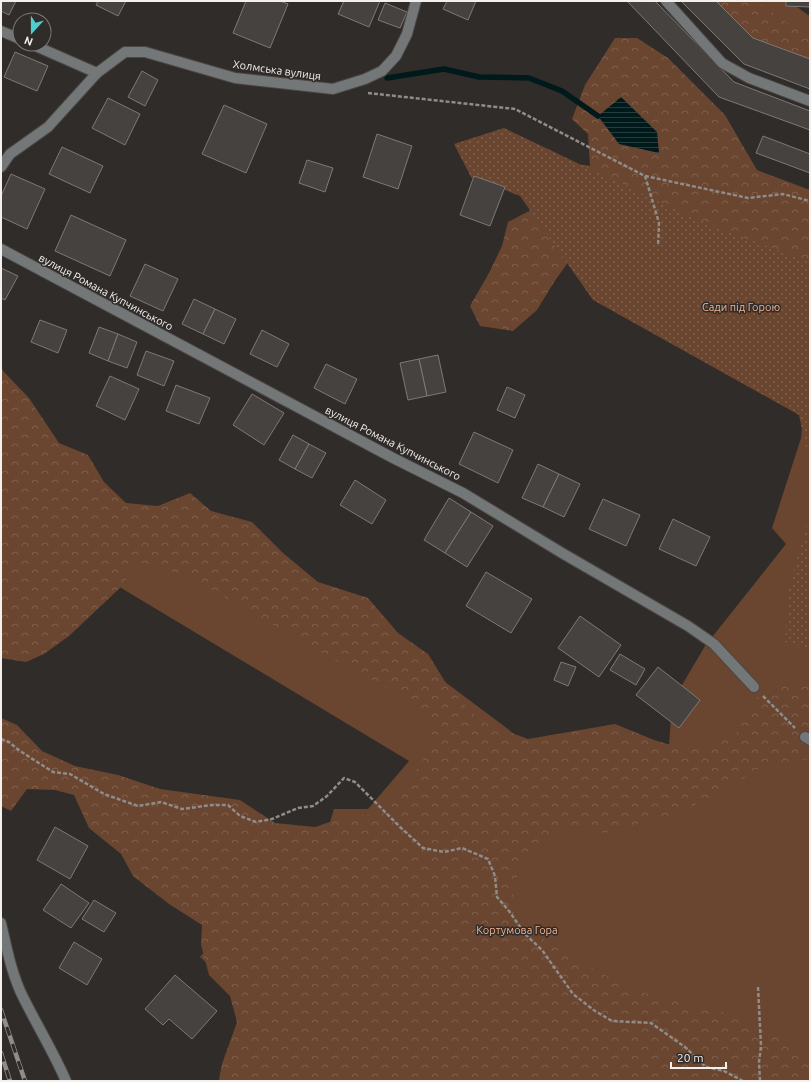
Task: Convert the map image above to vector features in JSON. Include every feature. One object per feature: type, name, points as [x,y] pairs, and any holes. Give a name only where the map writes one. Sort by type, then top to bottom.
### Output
[{"type":"street","name":"Холмська вулиця","points":[[1,167],[10,154],[48,126],[97,73],[125,52],[145,52],[234,78],[333,90],[376,74],[396,56],[407,34],[416,1]]},
{"type":"street","points":[[666,1],[722,63],[749,78],[810,101]]},
{"type":"street","points":[[1,31],[12,36]]},
{"type":"street","points":[[49,52],[97,73]]},
{"type":"street","name":"вулиця Романа Купчинського","points":[[1,250],[393,458],[463,493],[626,591],[688,626],[714,644],[754,687]]},
{"type":"street","points":[[1,923],[11,965],[24,998],[59,1064],[66,1081]]},
{"type":"path","points":[[365,93],[515,109],[645,176],[748,198],[783,194],[810,201]]},
{"type":"path","points":[[645,176],[659,223],[658,246]]},
{"type":"path","points":[[754,687],[785,719],[807,738]]},
{"type":"path","points":[[1,739],[9,742],[20,751],[53,772],[70,774],[104,794],[138,806],[161,802],[182,810],[212,805],[228,805],[240,816],[256,822],[272,819],[298,808],[313,806],[326,796],[344,778],[355,782],[423,848],[444,852],[462,848],[488,859],[495,876],[497,897],[525,934],[542,950],[573,994],[595,1011],[612,1021],[651,1023],[685,1047],[706,1067],[724,1071],[743,1081]]},
{"type":"path","points":[[758,987],[761,1046],[759,1062],[760,1081]]},
{"type":"green space","points":[[702,1],[757,1],[803,34],[810,36],[810,68],[741,41]]},
{"type":"green space","points":[[717,1],[789,1],[810,16],[810,58]]},
{"type":"green space","points":[[615,38],[637,38],[668,58],[725,115],[757,170],[810,190],[810,347],[569,261],[537,310],[513,331],[480,326],[470,306],[489,273],[502,246],[508,222],[531,210],[558,162],[590,166],[588,134],[572,119],[585,85]]},
{"type":"green space","name":"Сади під Горою","points":[[504,128],[697,220],[810,262],[810,466],[799,415],[593,300],[520,196],[471,177],[454,144]]},
{"type":"green space","name":"Кортумова Гора","points":[[810,343],[810,1081],[306,1048],[200,957],[241,912],[310,888],[334,809],[368,809],[409,761],[48,544],[56,512],[417,661],[504,726],[598,802],[667,776],[672,702],[705,646],[786,544],[772,528],[801,438]]},
{"type":"green space","points":[[1,367],[29,398],[59,443],[88,455],[104,482],[126,503],[158,506],[190,493],[211,511],[252,522],[283,553],[318,582],[368,598],[398,633],[428,654],[449,688],[480,721],[528,739],[615,724],[654,740],[688,750],[736,734],[751,702],[780,682],[810,686],[810,759],[766,764],[716,795],[675,814],[606,833],[560,825],[522,866],[513,886],[514,918],[555,947],[632,990],[724,1012],[810,1053],[810,1081],[220,1081],[219,1079],[222,1064],[237,1022],[230,996],[209,975],[201,945],[202,925],[169,904],[133,876],[121,854],[89,828],[74,795],[55,790],[27,789],[11,811],[1,806],[1,718],[17,725],[42,751],[75,766],[118,775],[160,789],[240,800],[275,823],[315,827],[347,816],[371,815],[406,791],[419,765],[434,746],[430,722],[407,698],[351,669],[203,585],[157,565],[138,563],[121,587],[69,636],[44,654],[26,662],[1,658]]},
{"type":"green space","points":[[810,513],[810,649],[785,642],[789,588]]},
{"type":"water","points":[[621,97],[657,132],[659,153],[619,144],[598,116]]},
{"type":"building","points":[[1,1],[16,1],[9,15],[1,11]]},
{"type":"building","points":[[98,1],[126,1],[118,16],[96,5]]},
{"type":"building","points":[[246,1],[280,1],[288,4],[270,48],[233,33]]},
{"type":"building","points":[[344,1],[380,1],[369,27],[338,14]]},
{"type":"building","points":[[447,1],[476,1],[468,20],[443,9]]},
{"type":"building","points":[[627,1],[655,1],[734,82],[810,111],[810,130],[719,97]]},
{"type":"building","points":[[681,1],[716,1],[753,38],[810,59],[810,89],[744,64]]},
{"type":"building","points":[[786,1],[810,1],[810,7],[786,6]]},
{"type":"building","points":[[385,3],[407,12],[400,28],[378,20]]},
{"type":"building","points":[[15,52],[48,66],[37,91],[4,77]]},
{"type":"building","points":[[142,71],[158,80],[145,106],[128,97]]},
{"type":"building","points":[[108,98],[140,114],[125,145],[92,128]]},
{"type":"building","points":[[224,105],[267,124],[246,173],[202,154]]},
{"type":"building","points":[[377,134],[412,146],[398,189],[363,177]]},
{"type":"building","points":[[763,136],[810,154],[810,173],[756,153]]},
{"type":"building","points":[[62,147],[103,166],[90,193],[49,174]]},
{"type":"building","points":[[307,160],[333,168],[325,192],[299,183]]},
{"type":"building","points":[[11,174],[45,189],[27,229],[1,217],[1,196]]},
{"type":"building","points":[[474,176],[505,187],[490,226],[460,215]]},
{"type":"building","points":[[71,215],[126,240],[110,276],[55,251]]},
{"type":"building","points":[[145,264],[178,279],[163,311],[130,296]]},
{"type":"building","points":[[1,268],[18,276],[5,300],[1,298]]},
{"type":"building","points":[[194,299],[215,309],[203,334],[182,324]]},
{"type":"building","points":[[215,309],[236,319],[224,344],[203,334]]},
{"type":"building","points":[[40,320],[67,330],[58,353],[31,342]]},
{"type":"building","points":[[99,327],[118,334],[108,361],[89,353]]},
{"type":"building","points":[[262,330],[289,344],[277,367],[250,354]]},
{"type":"building","points":[[118,334],[137,342],[127,368],[108,361]]},
{"type":"building","points":[[146,351],[174,361],[164,386],[137,375]]},
{"type":"building","points":[[438,355],[446,392],[427,396],[419,359]]},
{"type":"building","points":[[419,359],[427,396],[408,400],[400,363]]},
{"type":"building","points":[[326,364],[357,379],[345,404],[314,388]]},
{"type":"building","points":[[110,376],[139,389],[125,420],[96,406]]},
{"type":"building","points":[[176,385],[210,398],[199,424],[166,411]]},
{"type":"building","points":[[507,387],[525,395],[515,418],[497,410]]},
{"type":"building","points":[[252,394],[284,413],[264,445],[233,425]]},
{"type":"building","points":[[474,432],[513,450],[498,483],[459,464]]},
{"type":"building","points":[[293,435],[309,444],[295,469],[279,460]]},
{"type":"building","points":[[309,444],[326,453],[312,478],[295,469]]},
{"type":"building","points":[[538,464],[559,474],[543,507],[522,498]]},
{"type":"building","points":[[559,474],[580,484],[564,517],[543,507]]},
{"type":"building","points":[[355,480],[386,500],[372,524],[340,505]]},
{"type":"building","points":[[449,498],[471,512],[445,553],[424,540]]},
{"type":"building","points":[[603,499],[640,515],[626,546],[589,529]]},
{"type":"building","points":[[471,512],[493,526],[467,567],[445,553]]},
{"type":"building","points":[[673,519],[710,537],[696,566],[659,549]]},
{"type":"building","points":[[486,572],[532,599],[511,633],[466,606]]},
{"type":"building","points":[[580,616],[621,645],[599,677],[558,648]]},
{"type":"building","points":[[620,654],[645,669],[636,685],[610,670]]},
{"type":"building","points":[[561,662],[576,667],[568,686],[554,680]]},
{"type":"building","points":[[658,667],[700,700],[679,728],[636,695]]},
{"type":"building","points":[[55,827],[88,846],[70,879],[37,860]]},
{"type":"building","points":[[61,884],[89,903],[71,928],[43,910]]},
{"type":"building","points":[[94,900],[116,913],[104,932],[82,919]]},
{"type":"building","points":[[74,942],[102,959],[87,985],[59,968]]},
{"type":"building","points":[[175,975],[217,1011],[192,1039],[169,1019],[163,1025],[145,1009]]},
{"type":"waterway","points":[[387,78],[444,69],[479,77],[529,78],[562,91],[598,116]]},
{"type":"railway","points":[[1,1010],[25,1081]]},
{"type":"railway","points":[[1,1053],[10,1081]]}]
